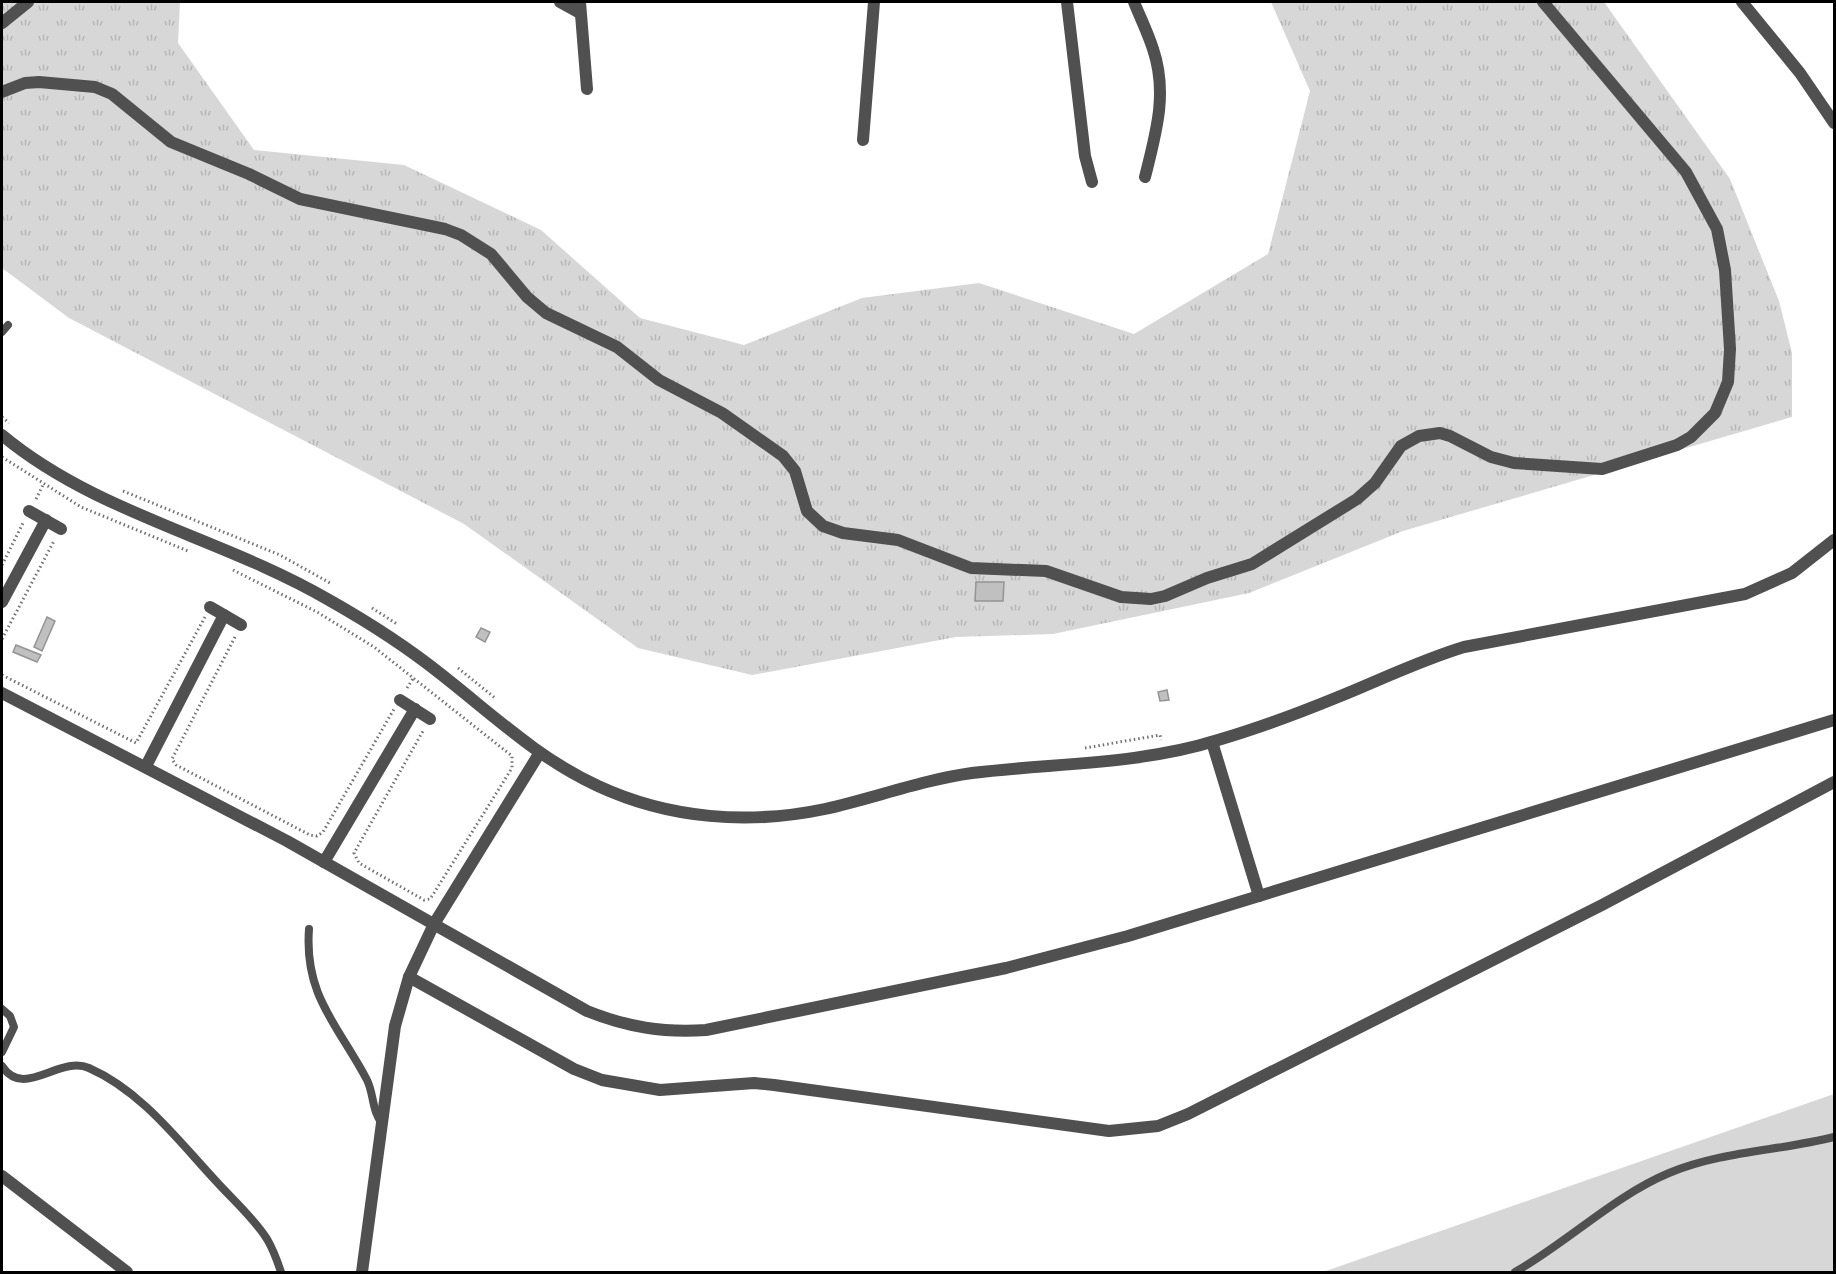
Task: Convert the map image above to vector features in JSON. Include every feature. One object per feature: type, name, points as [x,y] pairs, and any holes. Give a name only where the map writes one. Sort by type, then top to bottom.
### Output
[{"type":"street","points":[[2,23],[28,2]]},
{"type":"street","points":[[560,2],[580,7],[587,89]]},
{"type":"street","points":[[863,140],[874,2]]},
{"type":"street","points":[[1067,2],[1085,156],[1092,182]]},
{"type":"street","points":[[1134,2],[1153,47],[1160,82],[1160,117],[1145,177]]},
{"type":"street","points":[[2,92],[39,82],[95,87],[112,94],[171,142],[249,174],[300,199],[427,225],[461,235],[490,254],[527,297],[546,314],[606,340],[659,380],[722,413],[783,456],[795,471],[807,511],[814,520],[833,531],[898,540],[971,568],[1046,571],[1121,597],[1151,599],[1252,564],[1367,492],[1401,446],[1419,436],[1440,433],[1450,435],[1491,456],[1514,463],[1602,469],[1677,445],[1698,432],[1715,413],[1728,382],[1730,349],[1725,270],[1717,230],[1686,172],[1543,2]]},
{"type":"street","points":[[1742,2],[1800,73],[1834,123]]},
{"type":"street","points":[[2,435],[50,471],[91,493],[243,556],[344,608],[439,672],[539,754],[600,788],[672,810],[728,818],[797,814],[905,786],[969,774],[1163,752],[1212,742],[1288,717],[1437,655],[1464,647],[1745,594],[1792,573],[1834,540]]},
{"type":"street","points":[[29,511],[61,529]]},
{"type":"street","points":[[2,602],[46,520]]},
{"type":"street","points":[[210,607],[241,625]]},
{"type":"street","points":[[146,766],[224,615]]},
{"type":"street","points":[[2,693],[146,766],[324,862],[587,1011],[633,1027],[681,1032],[706,1030],[845,1003],[1006,968],[1128,936],[1834,720]]},
{"type":"street","points":[[400,700],[430,719]]},
{"type":"street","points":[[324,862],[415,709]]},
{"type":"street","points":[[1212,742],[1259,896]]},
{"type":"street","points":[[362,1272],[395,1026],[409,977],[434,924],[539,754]]},
{"type":"street","points":[[409,977],[574,1069],[617,1084],[660,1090],[774,1085],[1093,1129],[1142,1130],[1173,1121],[1198,1109],[1613,900],[1834,782]]},
{"type":"street","points":[[2,1176],[127,1272]]},
{"type":"lane","points":[[309,929],[308,960],[315,990],[327,1017],[368,1083],[376,1114],[382,1124]]},
{"type":"lane","points":[[2,1009],[10,1016],[14,1027],[2,1052]]},
{"type":"lane","points":[[2,1066],[13,1077],[27,1080],[64,1065],[82,1065],[124,1089],[157,1118],[257,1226],[273,1250],[281,1272]]},
{"type":"lane","points":[[1515,1272],[1567,1240],[1632,1192],[1668,1173],[1713,1158],[1834,1137]]},
{"type":"path","points":[[2,417],[16,429]]},
{"type":"path","points":[[2,457],[43,485],[113,522],[194,554]]},
{"type":"path","points":[[2,566],[43,485]]},
{"type":"path","points":[[121,490],[280,555],[335,586]]},
{"type":"path","points":[[2,639],[61,529]]},
{"type":"path","points":[[226,567],[317,612],[374,646],[514,761],[512,768],[434,893],[430,898],[424,900],[359,863],[354,853],[430,719]]},
{"type":"path","points":[[2,675],[136,743],[210,607]]},
{"type":"path","points":[[371,607],[397,624]]},
{"type":"path","points":[[241,625],[172,759],[176,765],[310,835],[318,836],[322,832],[414,677]]},
{"type":"path","points":[[454,666],[497,700]]},
{"type":"path","points":[[1078,749],[1160,735],[1163,752]]},
{"type":"green space","points":[[2,2],[180,2],[178,43],[254,150],[404,165],[541,230],[640,318],[744,345],[862,298],[979,283],[1134,334],[1268,254],[1310,91],[1271,2],[1604,2],[1730,179],[1779,301],[1792,353],[1792,417],[1403,531],[1249,593],[1053,634],[956,637],[752,675],[638,648],[464,524],[69,318],[2,268]]},
{"type":"green space","points":[[1834,1094],[1834,1272],[1323,1272]]},
{"type":"building","points":[[976,582],[1004,582],[1003,601],[975,601]]},
{"type":"building","points":[[47,617],[55,621],[42,651],[34,647]]},
{"type":"building","points":[[481,628],[490,632],[485,642],[476,637]]},
{"type":"building","points":[[16,645],[41,655],[37,662],[13,652]]},
{"type":"building","points":[[1167,690],[1169,700],[1160,701],[1158,692]]}]
